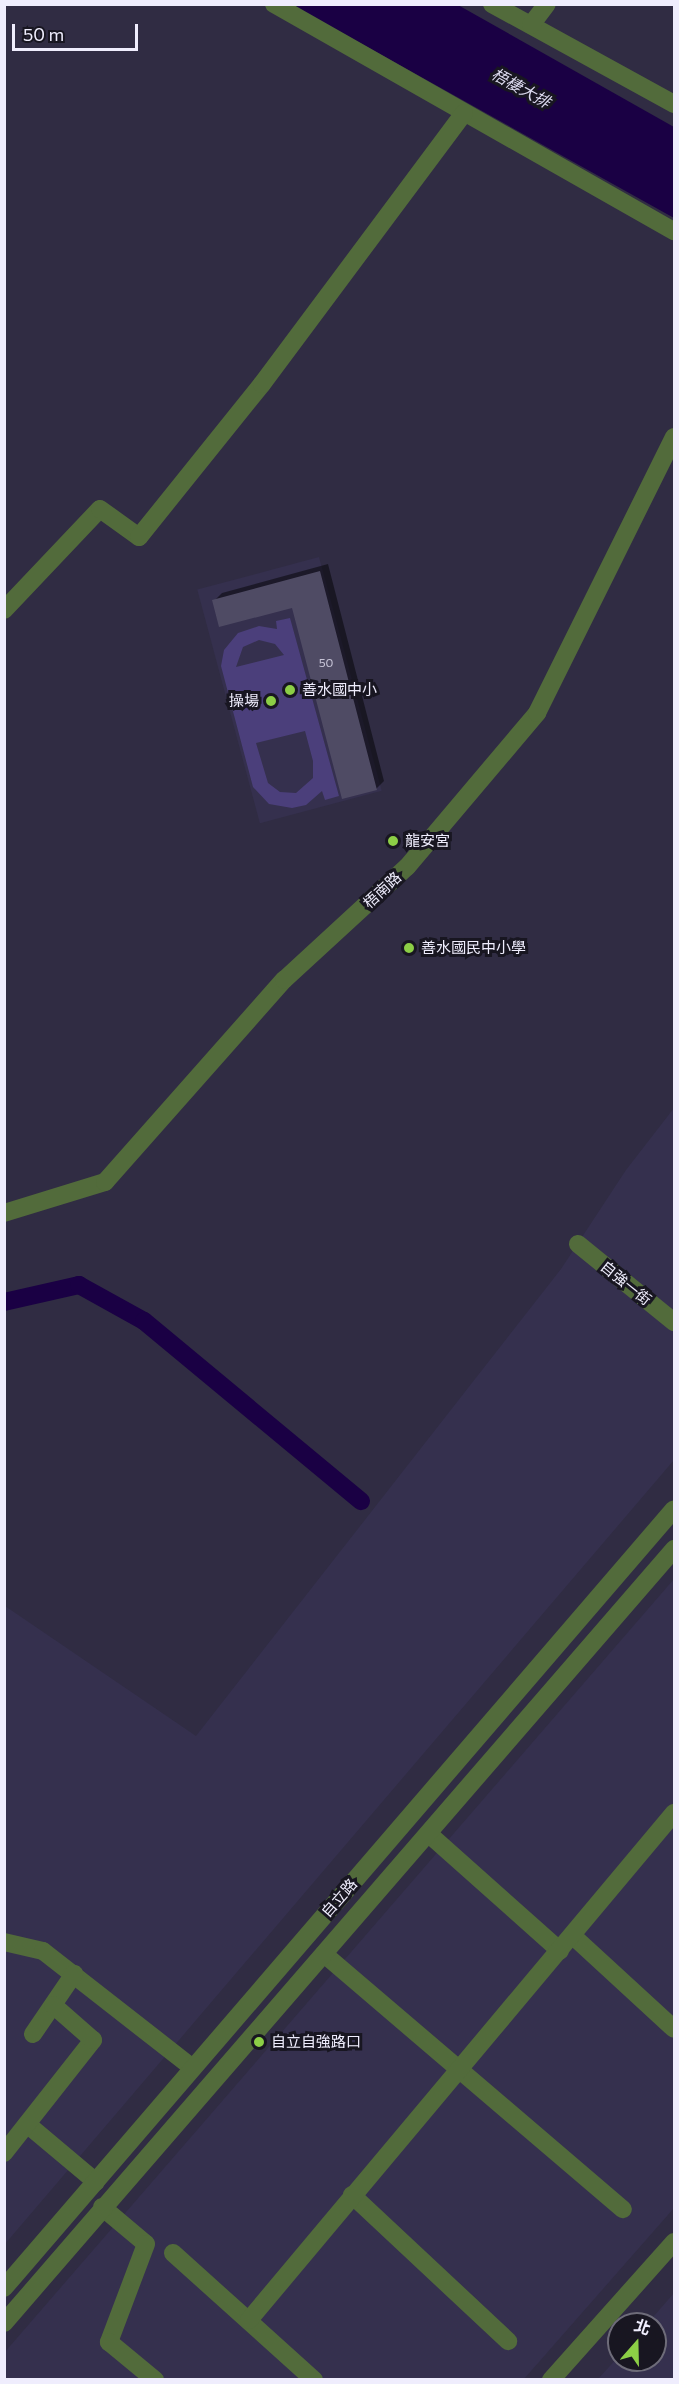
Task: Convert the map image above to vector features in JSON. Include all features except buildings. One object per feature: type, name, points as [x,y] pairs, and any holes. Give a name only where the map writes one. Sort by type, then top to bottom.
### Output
[{"type":"street","points":[[274,4],[675,231]]},
{"type":"street","points":[[492,4],[675,104]]},
{"type":"street","points":[[531,25],[547,4]]},
{"type":"street","points":[[4,610],[100,509],[139,537],[262,384],[464,113]]},
{"type":"street","name":"梧南路","points":[[4,1213],[105,1182],[284,980],[414,859],[537,713],[675,437]]},
{"type":"street","name":"自強一街","points":[[578,1244],[675,1322]]},
{"type":"street","name":"自立路","points":[[4,2288],[675,1509]]},
{"type":"street","name":"自立路","points":[[4,2323],[102,2207],[430,1835],[675,1549]]},
{"type":"street","points":[[249,2320],[675,1813]]},
{"type":"street","points":[[430,1835],[561,1951]]},
{"type":"street","points":[[573,1936],[675,2029]]},
{"type":"street","points":[[7,1948],[43,1951],[194,2068]]},
{"type":"street","points":[[324,1954],[623,2209]]},
{"type":"street","points":[[33,2034],[74,1974]]},
{"type":"street","points":[[4,2153],[93,2040],[52,2005]]},
{"type":"street","points":[[27,2124],[96,2182]]},
{"type":"street","points":[[352,2195],[508,2341]]},
{"type":"street","points":[[102,2207],[146,2244],[109,2342],[155,2379]]},
{"type":"street","points":[[551,2379],[675,2242]]},
{"type":"street","points":[[173,2253],[314,2379]]},
{"type":"shaded area","name":"善水國中小","points":[[319,557],[382,791],[260,823],[197,590]]},
{"type":"shaded area","points":[[290,618],[339,796],[325,800],[322,791],[306,805],[292,808],[269,804],[253,787],[221,666],[224,650],[238,633],[259,626],[277,629],[276,621]],"holes":[[[259,640],[275,644],[284,655],[236,667],[243,647]],[[305,731],[313,761],[313,778],[296,793],[280,792],[268,783],[256,743]]]},
{"type":"shaded area","points":[[674,1108],[674,1460],[5,2244],[5,1606],[196,1736],[561,1269],[626,1170]]},
{"type":"shaded area","points":[[674,1579],[674,2208],[524,2379],[5,2379],[4,2353]]},
{"type":"shaded area","points":[[674,2293],[674,2379],[598,2379],[607,2369],[607,2372],[667,2372],[667,2312],[657,2312]]},
{"type":"water","name":"梧棲大排","points":[[292,5],[458,5],[674,127],[674,218]]},
{"type":"waterway","points":[[4,1302],[79,1285],[144,1321],[361,1501]]},
{"type":"place","name":"善水國中小","points":[[290,690]]},
{"type":"place","name":"操場","points":[[271,701]]},
{"type":"place","name":"龍安宮","points":[[393,841]]},
{"type":"place","name":"善水國民中小學","points":[[409,948]]},
{"type":"place","name":"自立自強路口","points":[[259,2042]]}]
